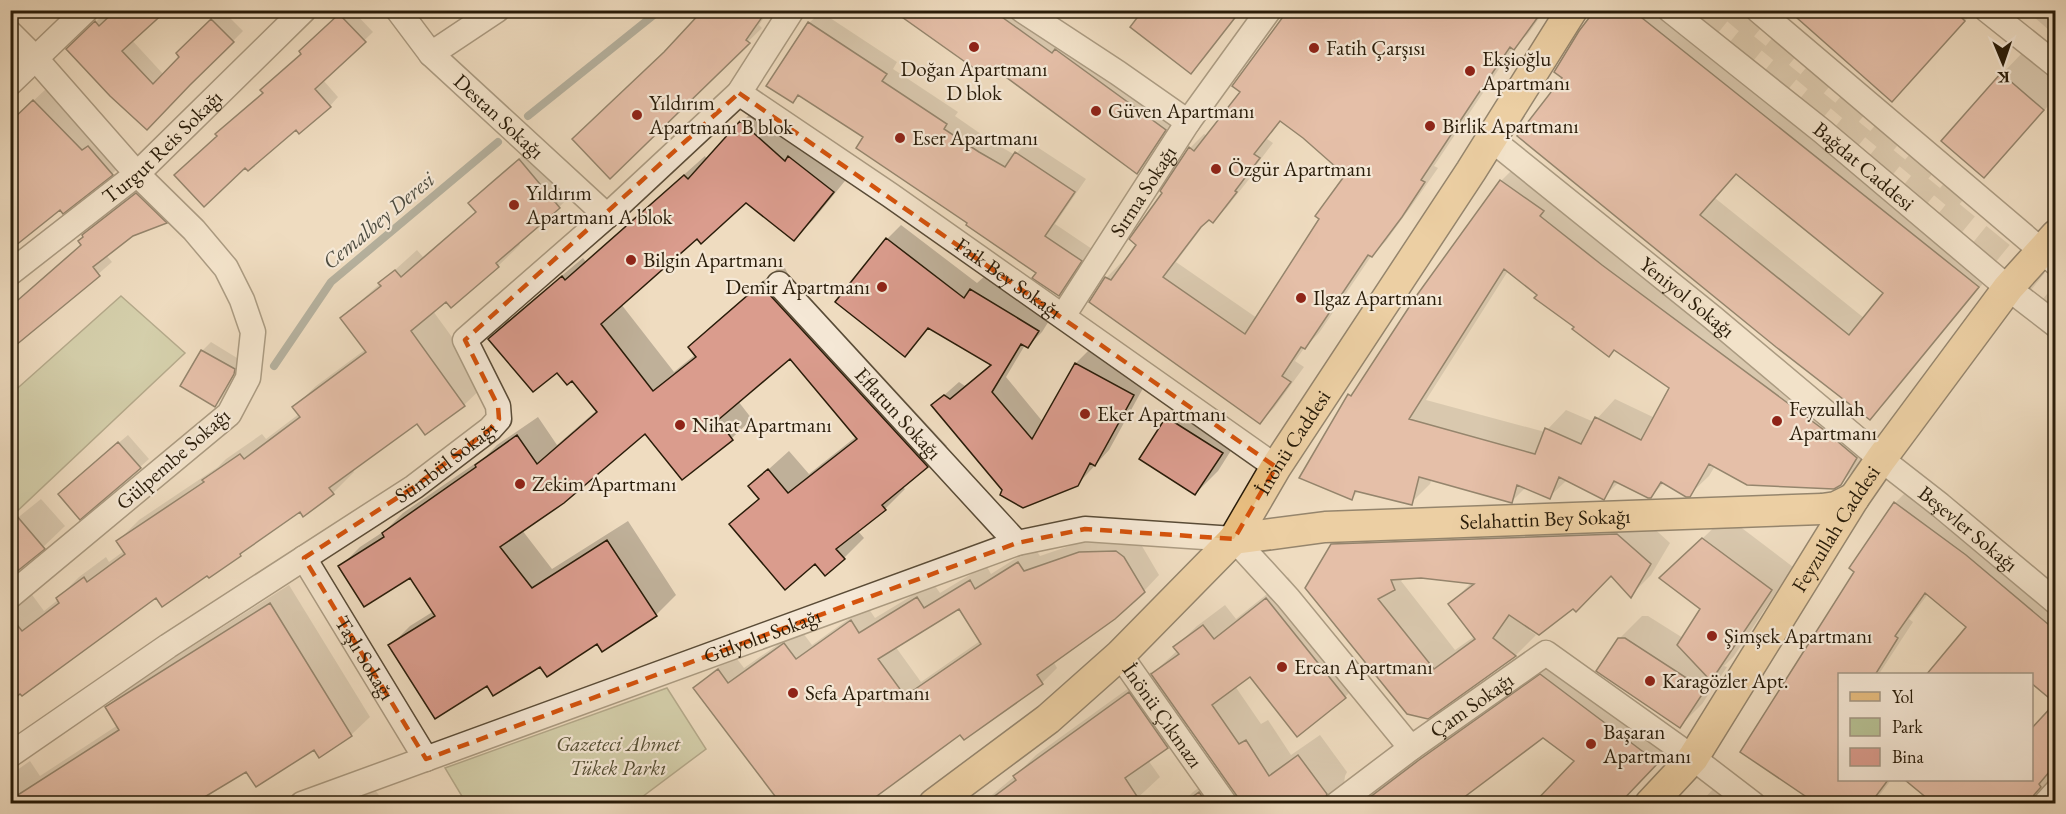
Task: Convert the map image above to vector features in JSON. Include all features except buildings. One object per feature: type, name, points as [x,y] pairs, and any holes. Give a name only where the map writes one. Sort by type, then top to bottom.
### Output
[{"type":"main road","name":"İnönü Caddesi","points":[[934,804],[1048,718],[1120,655],[1234,539],[1276,467],[1572,10]]},
{"type":"main road","name":"Feyzullah Caddesi","points":[[1650,804],[1693,758],[1854,498],[1881,459],[2008,288],[2050,249]]},
{"type":"main road","name":"Selahattin Bey Sokağı","points":[[1234,539],[1325,527],[1822,509],[1836,507],[1854,498]]},
{"type":"street","points":[[10,83],[86,10]]},
{"type":"street","name":"Turgut Reis Sokağı","points":[[10,273],[138,174],[304,10]]},
{"type":"street","name":"Destan Sokağı","points":[[398,10],[431,54],[606,216]]},
{"type":"street","points":[[431,54],[497,10]]},
{"type":"street","name":"Sümbül Sokağı","points":[[10,755],[168,646],[414,487],[490,429],[499,419],[498,406],[465,340],[606,216],[739,93],[792,10]]},
{"type":"street","points":[[1022,10],[1188,122]]},
{"type":"street","name":"Sırma Sokağı","points":[[1063,316],[1188,122],[1269,10]]},
{"type":"street","name":"Bağdat Caddesi","points":[[1670,10],[1822,131],[2055,326]]},
{"type":"street","points":[[1758,10],[2050,249]]},
{"type":"street","points":[[1987,10],[2055,65]]},
{"type":"street","name":"Gülpembe Sokağı","points":[[10,33],[138,174],[194,230],[226,268],[242,300],[253,332],[248,378],[230,414],[10,596]]},
{"type":"street","name":"Faik Bey Sokağı","points":[[739,93],[880,188],[1276,467]]},
{"type":"street","name":"Yeniyol Sokağı","points":[[1491,138],[1712,317],[1881,459]]},
{"type":"street","name":"Eflatun Sokağı","points":[[779,284],[1017,543]]},
{"type":"street","name":"Beşevler Sokağı","points":[[1881,459],[1940,505],[2055,602]]},
{"type":"street","name":"Gülyolu Sokağı","points":[[302,804],[1017,543],[1085,530],[1234,539]]},
{"type":"street","name":"Çam Sokağı","points":[[1234,539],[1288,598],[1411,748],[1546,653],[1693,758],[1753,804]]},
{"type":"street","name":"Taşlı Sokağı","points":[[304,558],[426,759]]},
{"type":"street","name":"İnönü Çıkmazı","points":[[1120,655],[1225,804]]},
{"type":"street","points":[[1337,804],[1411,748]]},
{"type":"street","points":[[2045,804],[2055,792]]},
{"type":"highlighted area","points":[[739,93],[1276,467],[1234,539],[1085,529],[1017,543],[426,759],[304,558],[414,487],[490,429],[499,419],[498,406],[465,340]]},
{"type":"green space","points":[[121,296],[185,353],[11,517],[11,394]]},
{"type":"green space","name":"Gazeteci Ahmet Tükek Parkı","points":[[667,688],[706,749],[634,803],[466,803],[445,768]]},
{"type":"waterway","name":"Cemalbey Deresi","points":[[528,116],[660,10]]},
{"type":"waterway","name":"Cemalbey Deresi","points":[[274,366],[331,282],[498,142]]},
{"type":"tunnel","points":[[1698,10],[2056,302]]},
{"type":"tunnel","points":[[1737,10],[1963,200]]},
{"type":"place","name":"Doğan Apartmanı D blok","points":[[974,47]]},
{"type":"place","name":"Fatih Çarşısı","points":[[1314,48]]},
{"type":"place","name":"Ekşioğlu Apartmanı","points":[[1470,71]]},
{"type":"place","name":"Güven Apartmanı","points":[[1096,111]]},
{"type":"place","name":"Yıldırım Apartmanı B blok","points":[[637,115]]},
{"type":"place","name":"Birlik Apartmanı","points":[[1430,126]]},
{"type":"place","name":"Eser Apartmanı","points":[[900,138]]},
{"type":"place","name":"Özgür Apartmanı","points":[[1216,169]]},
{"type":"place","name":"Yıldırım Apartmanı A blok","points":[[514,205]]},
{"type":"place","name":"Bilgin Apartmanı","points":[[631,260]]},
{"type":"place","name":"Demir Apartmanı","points":[[882,287]]},
{"type":"place","name":"Ilgaz Apartmanı","points":[[1301,298]]},
{"type":"place","name":"Eker Apartmanı","points":[[1085,414]]},
{"type":"place","name":"Feyzullah Apartmanı","points":[[1777,421]]},
{"type":"place","name":"Nihat Apartmanı","points":[[680,425]]},
{"type":"place","name":"Zekim Apartmanı","points":[[520,484]]},
{"type":"place","name":"Şimşek Apartmanı","points":[[1712,636]]},
{"type":"place","name":"Ercan Apartmanı","points":[[1282,667]]},
{"type":"place","name":"Karagözler Apt.","points":[[1650,681]]},
{"type":"place","name":"Sefa Apartmanı","points":[[793,693]]},
{"type":"place","name":"Başaran Apartmanı","points":[[1591,744]]}]
